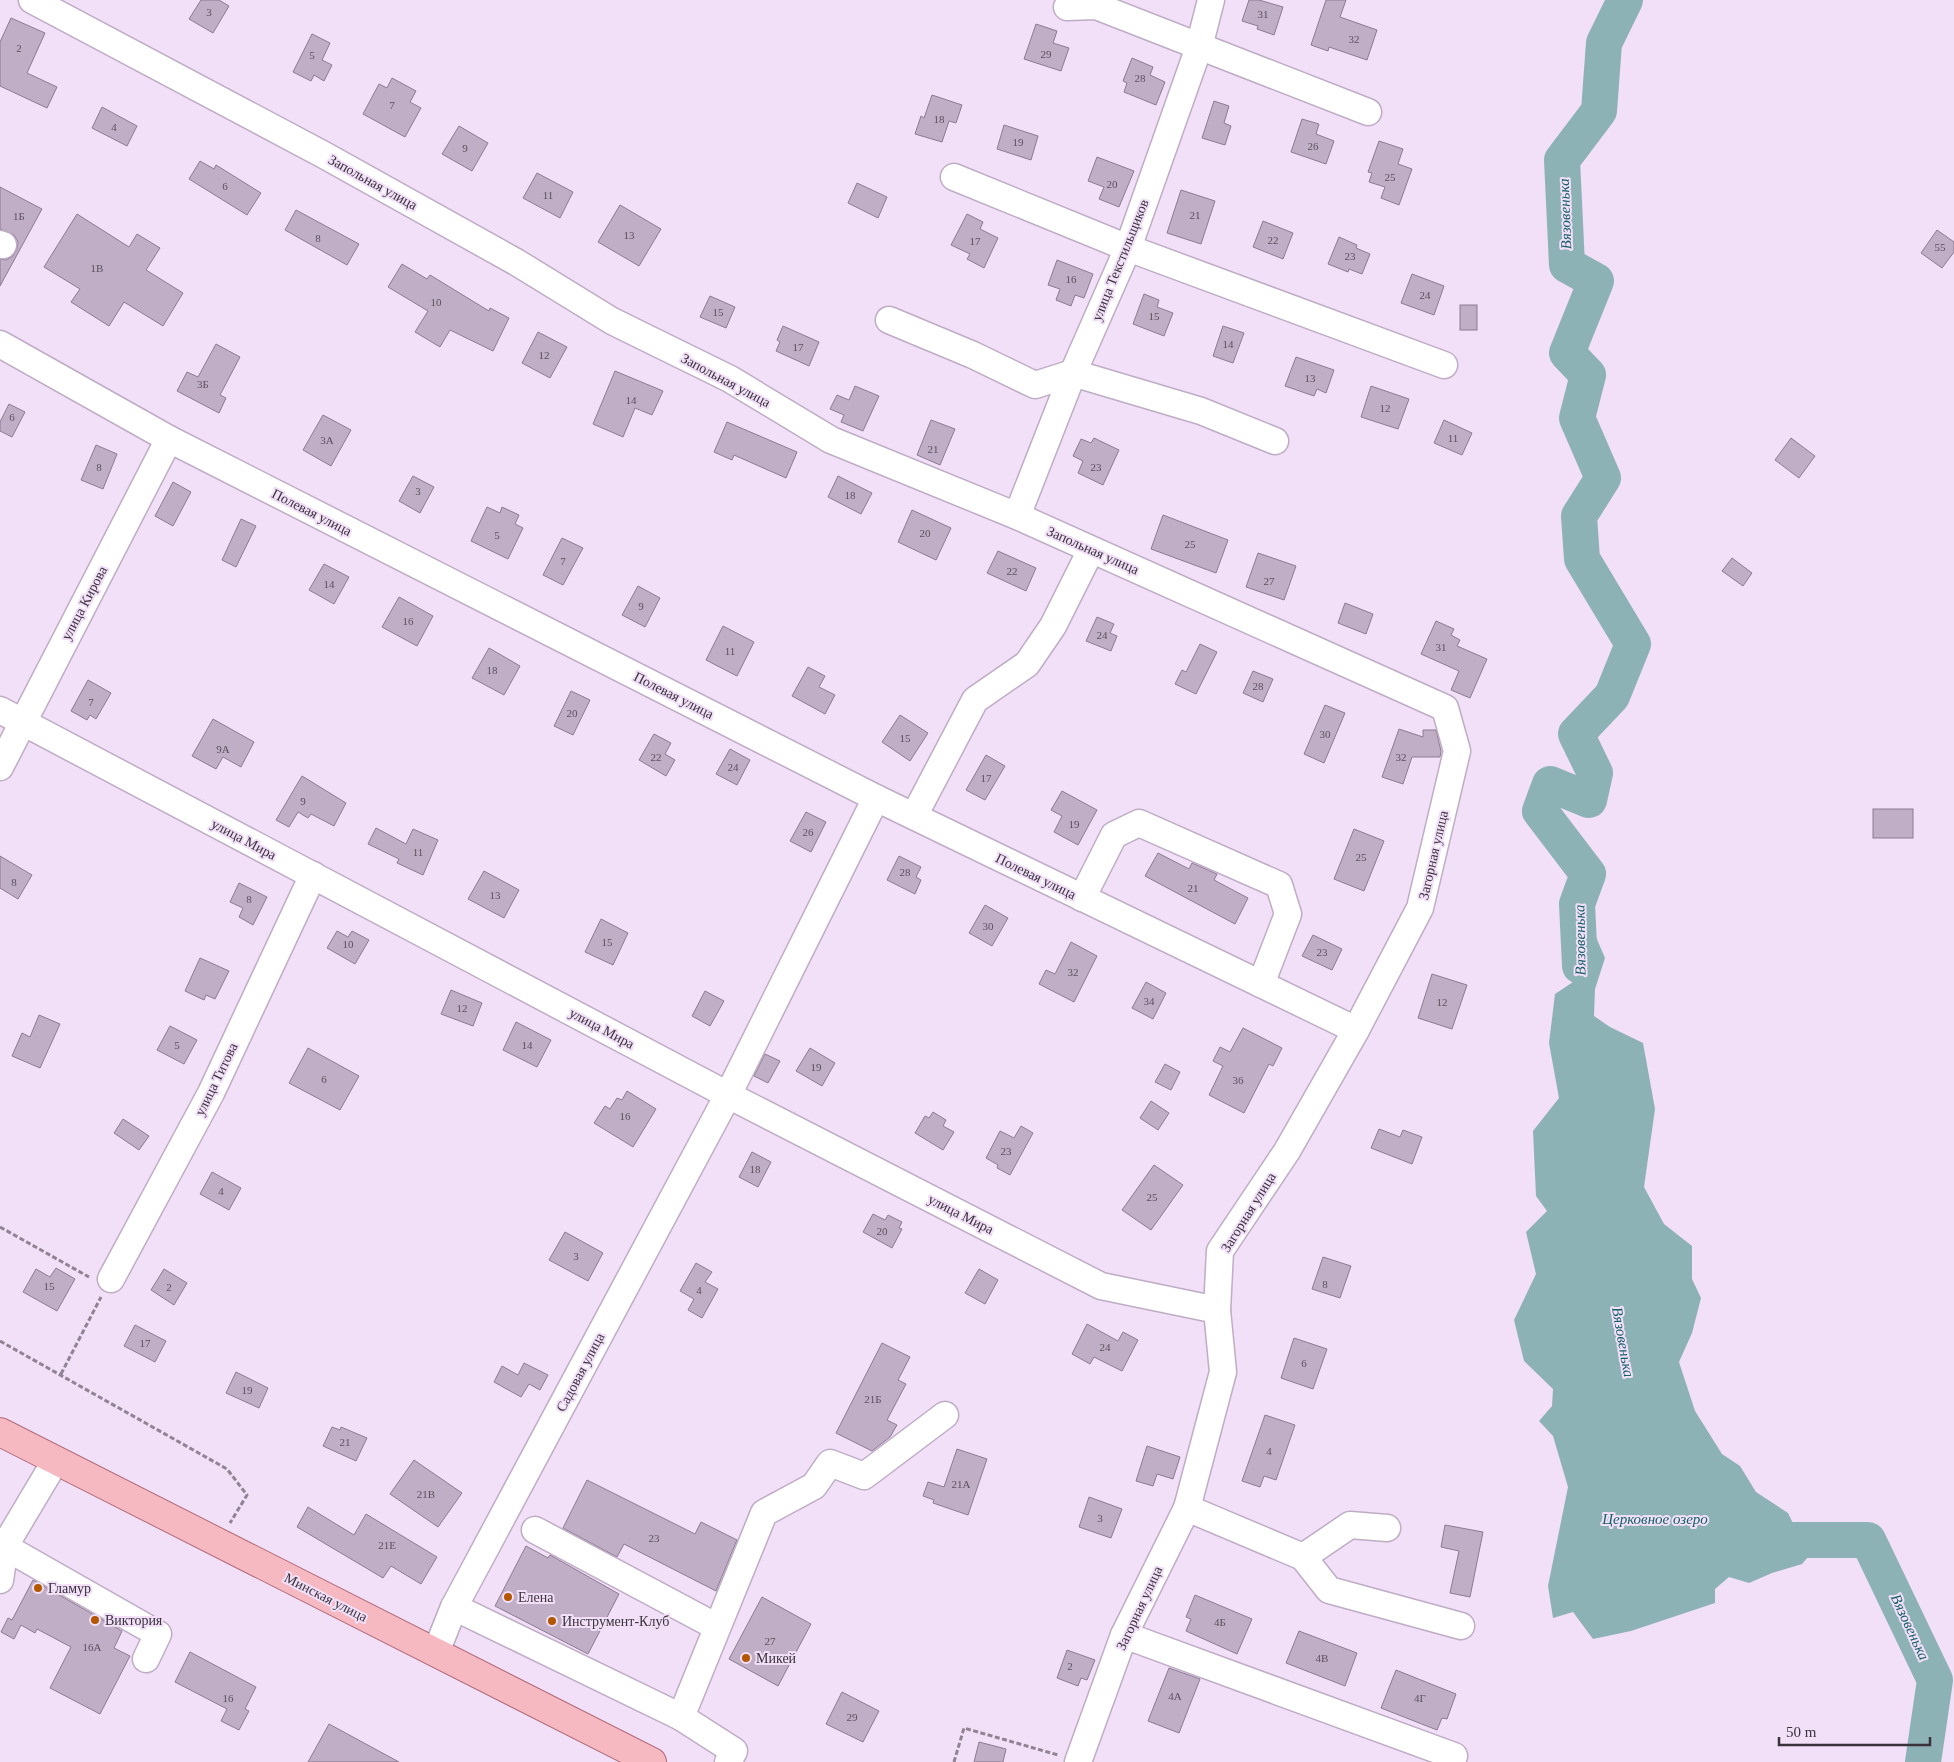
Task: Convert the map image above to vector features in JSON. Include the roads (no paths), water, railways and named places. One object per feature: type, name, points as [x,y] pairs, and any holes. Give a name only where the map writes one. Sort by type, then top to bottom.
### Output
[{"type":"main road","name":"Минская улица","points":[[0,1432],[652,1762]]},
{"type":"street","name":"Запольная улица","points":[[32,0],[324,155],[516,262],[612,321],[730,380],[831,440],[1017,516],[1445,708]]},
{"type":"street","name":"улица Текстильщиков","points":[[1017,516],[1074,373],[1128,248],[1199,47],[1211,0]]},
{"type":"street","points":[[1067,7],[1096,6],[1368,112]]},
{"type":"street","points":[[954,177],[1128,248],[1444,365]]},
{"type":"street","points":[[889,320],[973,355],[1035,385],[1074,373],[1201,410],[1276,441]]},
{"type":"street","name":"Полевая улица","points":[[0,344],[169,440],[876,798],[1356,1030]]},
{"type":"street","name":"улица Кирова","points":[[0,767],[11,716],[169,440]]},
{"type":"street","points":[[914,816],[975,700],[1027,664],[1053,626],[1091,550]]},
{"type":"street","name":"Загорная улица","points":[[1078,1761],[1124,1635],[1187,1508],[1223,1372],[1217,1310],[1220,1251],[1287,1151],[1356,1030],[1420,908],[1457,751],[1445,708]]},
{"type":"street","name":"улица Мира","points":[[11,716],[728,1095],[1101,1286],[1217,1310]]},
{"type":"street","name":"Садовая улица","points":[[436,1652],[454,1607],[728,1095],[876,798]]},
{"type":"street","points":[[1082,898],[1114,835],[1139,822],[1279,885],[1288,914],[1261,984]]},
{"type":"street","name":"улица Титова","points":[[109,1283],[211,1093],[313,875]]},
{"type":"street","points":[[681,1717],[764,1513],[814,1486],[830,1463],[864,1476],[945,1415]]},
{"type":"street","points":[[0,1580],[2,1550],[56,1460]]},
{"type":"street","points":[[1187,1508],[1303,1558],[1329,1590],[1461,1626]]},
{"type":"street","points":[[1303,1558],[1350,1525],[1387,1528]]},
{"type":"street","points":[[535,1530],[717,1626]]},
{"type":"street","points":[[2,1550],[158,1634],[146,1659]]},
{"type":"street","points":[[454,1607],[681,1717],[734,1751],[728,1762]]},
{"type":"street","points":[[1124,1635],[1454,1756]]},
{"type":"water","name":"Церковное озеро","points":[[1570,916],[1587,916],[1605,958],[1595,989],[1594,1016],[1610,1027],[1643,1043],[1655,1109],[1644,1187],[1664,1224],[1692,1246],[1692,1279],[1701,1298],[1692,1333],[1679,1362],[1695,1411],[1722,1454],[1740,1466],[1756,1492],[1788,1513],[1809,1556],[1802,1564],[1772,1573],[1749,1583],[1729,1577],[1715,1589],[1715,1603],[1631,1631],[1593,1639],[1573,1612],[1553,1618],[1548,1586],[1568,1487],[1553,1436],[1539,1421],[1552,1406],[1553,1389],[1524,1361],[1514,1320],[1536,1274],[1526,1232],[1547,1211],[1536,1196],[1533,1131],[1559,1098],[1549,1043],[1555,994],[1573,982]]},
{"type":"waterway","name":"Вязовенька","points":[[1580,966],[1577,904],[1588,874],[1540,811],[1550,784],[1589,800],[1595,773],[1576,734],[1612,696],[1633,644],[1582,559],[1579,516],[1603,478],[1577,418],[1588,375],[1567,353],[1596,281],[1567,265],[1562,160],[1599,111],[1604,43],[1625,0]]},
{"type":"waterway","name":"Вязовенька","points":[[1753,1540],[1868,1540],[1935,1680],[1923,1762]]},
{"type":"place","name":"Гламур","points":[[38,1588]]},
{"type":"place","name":"Елена","points":[[508,1597]]},
{"type":"place","name":"Виктория","points":[[95,1620]]},
{"type":"place","name":"Инструмент-Клуб","points":[[552,1621]]},
{"type":"place","name":"Микей","points":[[746,1658]]}]
